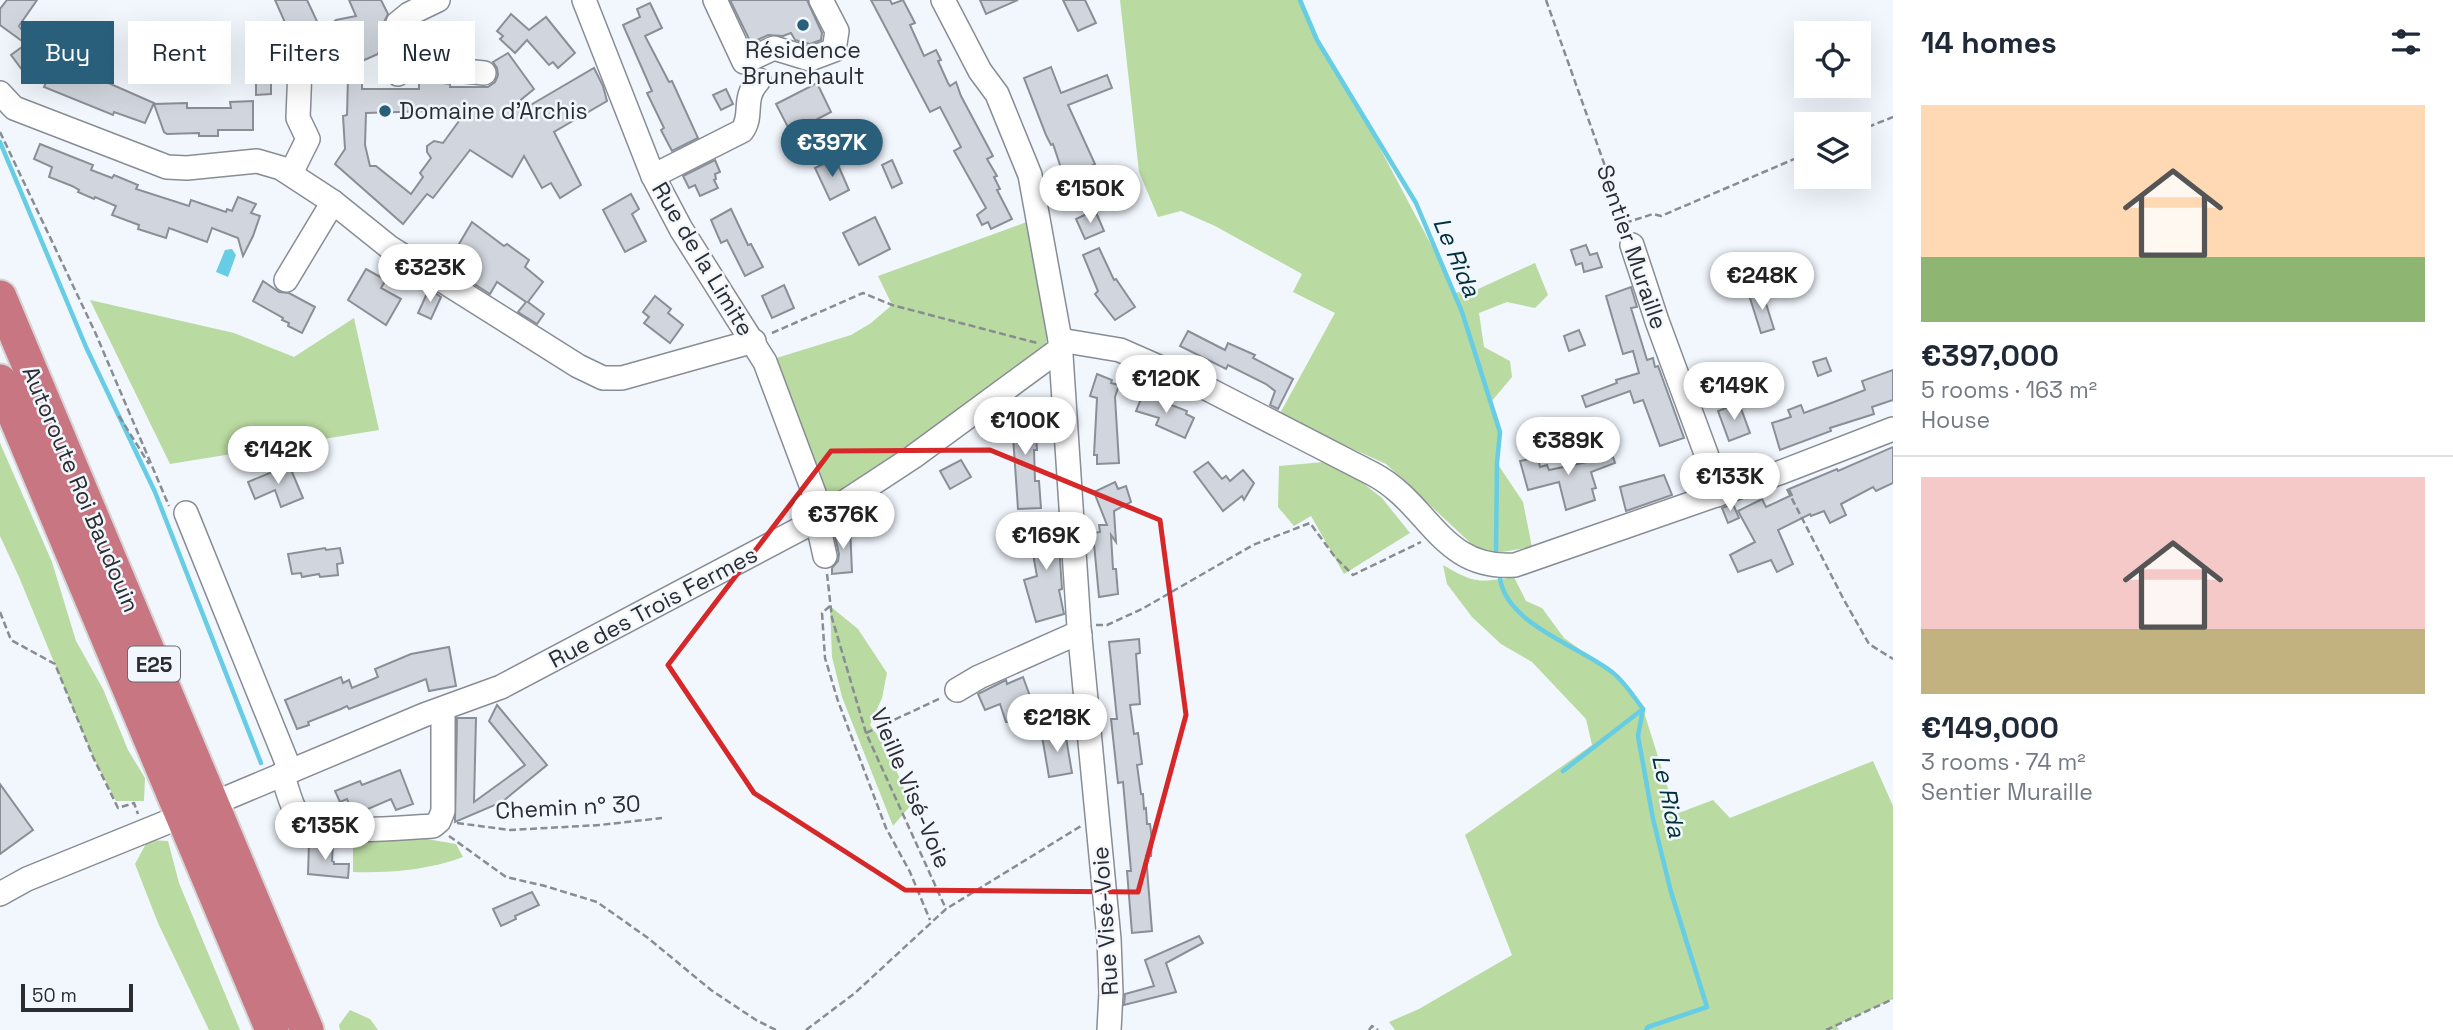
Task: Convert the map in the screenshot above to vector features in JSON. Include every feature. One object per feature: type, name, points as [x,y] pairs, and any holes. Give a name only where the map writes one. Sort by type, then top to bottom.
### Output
[{"type":"highway","name":"Autoroute Roi Baudouin","points":[[0,297],[307,1030]]},
{"type":"highway","name":"Autoroute Roi Baudouin","points":[[0,381],[272,1030]]},
{"type":"street","points":[[435,0],[398,23],[397,69],[485,73]]},
{"type":"street","name":"Rue de la Limite","points":[[584,0],[653,176],[681,229],[765,362],[820,519],[825,555]]},
{"type":"street","points":[[715,0],[744,62],[774,48],[810,59],[834,50],[837,31],[821,0]]},
{"type":"street","name":"Rue Visé-Voie","points":[[943,0],[980,71],[997,94],[1030,175],[1060,344],[1079,631],[1108,939],[1111,993],[1109,1030]]},
{"type":"street","points":[[653,176],[742,131],[746,125],[751,88],[759,79]]},
{"type":"street","points":[[291,173],[308,139],[298,118],[299,84]]},
{"type":"street","points":[[0,93],[14,108],[167,167],[187,168],[257,161],[291,173],[333,202],[389,247],[578,366],[603,378],[622,378],[754,341]]},
{"type":"street","points":[[286,279],[333,202]]},
{"type":"street","name":"Sentier Muraille","points":[[1629,234],[1657,321],[1711,467],[1717,495]]},
{"type":"street","points":[[1060,344],[1120,350],[1202,386],[1386,481],[1459,552],[1475,561],[1495,566],[1515,565],[1779,473],[1893,429]]},
{"type":"street","name":"Rue des Trois Fermes","points":[[229,797],[501,687],[820,519],[912,457],[1060,344]]},
{"type":"street","points":[[186,513],[286,772],[297,814],[310,825],[345,829],[433,826],[439,821],[443,811],[443,709]]},
{"type":"street","points":[[957,690],[979,677],[1079,631]]},
{"type":"street","points":[[0,894],[27,879],[165,823]]},
{"type":"path","name":"Sentier Muraille","points":[[1546,0],[1629,234]]},
{"type":"path","points":[[1871,126],[1893,117]]},
{"type":"path","points":[[0,132],[95,332],[155,473],[119,416]]},
{"type":"path","points":[[1629,234],[1653,214],[1661,216],[1794,159]]},
{"type":"path","points":[[754,341],[863,293],[892,305],[1060,344]]},
{"type":"path","points":[[1779,473],[1869,644],[1893,659]]},
{"type":"path","points":[[1079,631],[1107,625],[1182,588],[1253,545],[1310,523],[1353,575],[1439,533]]},
{"type":"path","name":"Vieille Visé-Voie","points":[[825,555],[832,618],[866,733],[946,909]]},
{"type":"path","points":[[830,606],[822,613],[825,659],[838,701],[886,828],[910,872],[931,922]]},
{"type":"path","points":[[0,612],[11,640],[55,664],[93,758],[118,808],[134,803],[142,823],[130,829],[134,836]]},
{"type":"path","points":[[866,733],[957,690]]},
{"type":"path","points":[[807,1030],[855,993],[946,909],[1086,823],[1097,813]]},
{"type":"path","name":"Chemin n° 30","points":[[433,826],[458,823],[510,830],[663,818]]},
{"type":"path","points":[[433,826],[506,877],[597,902],[648,938],[710,990],[776,1030]]},
{"type":"path","points":[[1826,1030],[1893,999]]},
{"type":"path","points":[[1368,1030],[1372,1026],[1378,1030]]},
{"type":"highlighted area","points":[[990,450],[1160,520],[1186,715],[1138,892],[905,890],[754,793],[668,665],[831,451]]},
{"type":"green space","points":[[1120,0],[1300,0],[1317,40],[1355,101],[1454,293],[1478,289],[1535,263],[1548,295],[1535,308],[1507,302],[1479,313],[1484,347],[1510,361],[1512,377],[1491,402],[1500,432],[1497,463],[1523,502],[1532,547],[1496,553],[1479,551],[1386,464],[1279,415],[1335,313],[1293,292],[1302,274],[1215,226],[1181,211],[1158,217],[1139,172]]},
{"type":"green space","points":[[1035,219],[1049,329],[1046,345],[1028,361],[836,498],[827,498],[770,360],[851,335],[871,323],[892,305],[878,276]]},
{"type":"green space","points":[[90,300],[234,333],[294,357],[354,318],[379,430],[170,464]]},
{"type":"green space","points":[[0,443],[52,562],[76,641],[103,689],[128,750],[145,778],[144,801],[116,801],[93,757],[0,536]]},
{"type":"green space","points":[[1335,461],[1382,498],[1410,533],[1344,574],[1311,516],[1294,526],[1278,507],[1279,466]]},
{"type":"green space","points":[[1443,565],[1477,580],[1514,577],[1526,601],[1542,608],[1564,638],[1613,673],[1643,709],[1676,814],[1713,800],[1730,818],[1873,761],[1893,806],[1893,999],[1836,1025],[1839,1030],[1395,1030],[1389,1022],[1419,1009],[1512,955],[1465,835],[1592,745],[1586,719],[1532,662],[1501,644],[1472,617],[1447,584]]},
{"type":"green space","points":[[830,606],[858,629],[887,673],[882,698],[870,725],[887,748],[911,805],[893,826],[842,697],[832,657]]},
{"type":"green space","points":[[415,837],[456,844],[463,857],[409,870],[353,872],[353,839]]},
{"type":"green space","points":[[148,840],[168,841],[179,883],[240,1030],[209,1030],[158,923],[135,864]]},
{"type":"green space","points":[[350,1010],[370,1019],[378,1030],[340,1030],[339,1025]]},
{"type":"water","points":[[232,249],[236,255],[228,277],[216,272],[225,250]]},
{"type":"building","points":[[7,0],[37,0],[19,26],[21,40],[0,25],[0,9]]},
{"type":"building","points":[[275,0],[307,0],[317,21],[284,21]]},
{"type":"building","points":[[349,0],[381,0],[388,14],[384,21],[378,21],[378,54],[364,60],[364,21],[335,21],[356,16]]},
{"type":"building","name":"Résidence Brunehault","points":[[730,0],[807,0],[822,33],[821,40],[810,44],[795,40],[791,33],[783,36],[768,35],[751,43]]},
{"type":"building","points":[[871,0],[890,0],[892,4],[903,0],[915,23],[910,25],[924,56],[936,50],[948,83],[950,86],[956,82],[993,156],[987,159],[997,176],[994,177],[1000,189],[997,190],[1012,219],[991,229],[988,222],[982,225],[977,215],[986,208],[954,151],[961,147],[940,107],[930,112]]},
{"type":"building","points":[[980,0],[1018,0],[986,14]]},
{"type":"building","points":[[1063,0],[1085,0],[1096,23],[1078,31]]},
{"type":"building","points":[[650,3],[662,28],[645,36],[669,82],[672,81],[698,138],[672,151],[647,93],[652,91],[623,25],[640,17],[637,9]]},
{"type":"building","points":[[511,14],[529,30],[546,17],[575,53],[558,68],[553,62],[549,65],[527,40],[515,53],[500,39],[503,36],[497,31]]},
{"type":"building","points":[[21,48],[21,68],[11,55]]},
{"type":"building","points":[[508,53],[534,89],[517,103],[522,110],[594,68],[607,101],[554,132],[581,185],[560,198],[551,183],[542,188],[524,156],[512,177],[470,150],[433,198],[427,194],[403,224],[335,164],[345,149],[343,116],[347,115],[348,84],[362,84],[362,89],[419,89],[419,84],[488,87],[495,82],[498,75],[493,62]],"holes":[[[467,110],[443,143],[434,141],[427,146],[431,158],[420,173],[423,177],[411,194],[376,166],[370,166],[365,145],[366,113]]]},
{"type":"building","points":[[1051,67],[1061,93],[1107,75],[1112,88],[1068,105],[1095,164],[1091,166],[1100,187],[1071,198],[1053,144],[1051,145],[1046,135],[1024,78]]},
{"type":"building","points":[[817,83],[831,112],[791,133],[776,104]]},
{"type":"building","points":[[45,84],[111,84],[154,103],[145,123],[114,112],[113,115],[44,87]]},
{"type":"building","points":[[256,84],[271,84],[271,94],[256,95]]},
{"type":"building","points":[[726,89],[733,104],[721,110],[713,95]]},
{"type":"building","points":[[253,101],[253,130],[218,130],[218,136],[199,136],[199,133],[167,134],[154,104],[187,103],[187,108],[231,108],[230,102]]},
{"type":"building","points":[[40,144],[93,165],[91,170],[112,178],[114,175],[138,185],[136,189],[189,206],[191,200],[226,212],[227,209],[232,211],[238,197],[256,204],[251,213],[260,216],[253,236],[243,256],[238,238],[212,228],[207,242],[169,228],[166,238],[138,229],[139,225],[112,215],[116,206],[95,197],[94,199],[49,177],[52,167],[34,159]]},
{"type":"building","points":[[835,158],[849,190],[830,200],[815,168]]},
{"type":"building","points":[[715,160],[720,172],[715,174],[714,180],[718,188],[700,196],[695,185],[689,188],[683,176]]},
{"type":"building","points":[[892,160],[902,183],[892,188],[882,165]]},
{"type":"building","points":[[631,194],[639,209],[632,214],[646,241],[625,252],[603,210]]},
{"type":"building","points":[[731,209],[748,245],[751,244],[763,267],[745,276],[727,240],[721,243],[711,220]]},
{"type":"building","points":[[1095,210],[1104,231],[1085,239],[1076,219]]},
{"type":"building","points":[[875,217],[890,249],[859,265],[843,233]]},
{"type":"building","points":[[472,222],[504,246],[507,244],[529,260],[525,267],[543,282],[528,302],[544,314],[537,324],[518,312],[526,302],[497,282],[490,294],[446,266]]},
{"type":"building","points":[[1586,245],[1590,255],[1597,253],[1602,267],[1584,272],[1582,263],[1576,265],[1571,250]]},
{"type":"building","points":[[1099,248],[1114,280],[1116,279],[1135,307],[1115,320],[1095,294],[1098,291],[1083,255]]},
{"type":"building","points":[[366,269],[386,280],[381,288],[401,299],[386,325],[348,300]]},
{"type":"building","points":[[263,281],[279,292],[289,293],[315,307],[302,333],[288,326],[289,323],[282,320],[283,318],[253,301]]},
{"type":"building","points":[[784,285],[794,308],[772,318],[762,296]]},
{"type":"building","points":[[1631,287],[1637,307],[1631,308],[1647,360],[1653,358],[1655,367],[1658,366],[1684,438],[1660,446],[1643,400],[1634,403],[1630,391],[1586,407],[1582,396],[1617,383],[1616,380],[1639,373],[1633,351],[1623,354],[1606,296]]},
{"type":"building","points":[[429,289],[441,297],[431,319],[418,313]]},
{"type":"building","points":[[1762,291],[1774,329],[1761,333],[1749,295]]},
{"type":"building","points":[[655,296],[671,309],[668,313],[683,325],[670,343],[644,323],[649,317],[643,312]]},
{"type":"building","points":[[1579,330],[1585,345],[1569,351],[1564,336]]},
{"type":"building","points":[[1188,331],[1225,350],[1228,343],[1255,355],[1253,358],[1293,379],[1278,409],[1270,405],[1275,391],[1266,384],[1228,365],[1226,369],[1180,346]]},
{"type":"building","points":[[1826,358],[1831,371],[1818,376],[1813,362]]},
{"type":"building","points":[[1893,370],[1893,400],[1872,407],[1874,414],[1830,428],[1831,431],[1780,450],[1772,423],[1791,417],[1788,410],[1801,405],[1804,413],[1834,402],[1865,390],[1862,381]]},
{"type":"building","points":[[1097,374],[1119,385],[1115,397],[1119,463],[1097,464],[1097,455],[1094,455],[1097,398],[1090,396]]},
{"type":"building","points":[[1143,394],[1187,411],[1186,414],[1194,418],[1185,438],[1156,425],[1159,418],[1136,411]]},
{"type":"building","points":[[1739,403],[1750,433],[1729,441],[1718,411]]},
{"type":"building","points":[[1034,405],[1037,450],[1034,450],[1035,481],[1039,481],[1041,508],[1018,509],[1011,407]]},
{"type":"building","points":[[1600,445],[1605,458],[1613,457],[1615,463],[1591,472],[1596,488],[1592,489],[1595,500],[1566,510],[1559,482],[1528,490],[1520,461],[1538,457],[1540,467],[1547,465],[1549,470],[1587,462],[1583,451]]},
{"type":"building","points":[[1893,447],[1893,483],[1876,491],[1873,487],[1841,504],[1846,515],[1830,523],[1824,511],[1811,516],[1810,514],[1778,530],[1793,564],[1777,572],[1771,560],[1738,572],[1730,555],[1755,542],[1738,511],[1762,499],[1766,507],[1792,495],[1789,489]]},
{"type":"building","points":[[961,460],[971,477],[950,489],[940,471]]},
{"type":"building","points":[[1208,462],[1222,479],[1226,476],[1230,481],[1243,470],[1254,483],[1244,500],[1242,496],[1223,511],[1194,472]]},
{"type":"building","points":[[289,465],[303,498],[281,507],[275,490],[255,499],[248,482]]},
{"type":"building","points":[[1664,475],[1672,495],[1626,511],[1620,487]]},
{"type":"building","points":[[1115,482],[1118,489],[1126,486],[1131,502],[1114,511],[1116,542],[1111,535],[1118,594],[1099,597],[1093,533],[1100,532],[1099,525],[1107,525],[1094,492]]},
{"type":"building","points":[[1733,504],[1739,518],[1728,523],[1722,508]]},
{"type":"building","points":[[1057,516],[1062,589],[1059,590],[1064,614],[1036,622],[1024,580],[1037,576],[1029,532],[1041,529],[1039,523]]},
{"type":"building","points":[[850,526],[852,572],[832,574],[839,554],[833,528]]},
{"type":"building","points":[[340,548],[343,563],[337,564],[338,575],[302,577],[301,573],[292,574],[288,554]]},
{"type":"building","points":[[1139,639],[1140,653],[1136,654],[1140,704],[1130,705],[1134,734],[1138,733],[1142,764],[1137,765],[1141,794],[1152,840],[1151,856],[1146,856],[1152,931],[1132,933],[1127,871],[1131,871],[1123,782],[1118,783],[1111,719],[1117,719],[1109,642]]},
{"type":"building","points":[[449,647],[456,686],[429,691],[426,679],[349,709],[347,706],[297,729],[285,700],[341,677],[343,683],[349,680],[352,688],[378,677],[375,669],[411,654]]},
{"type":"building","points":[[1023,677],[1031,699],[1021,701],[1028,721],[1018,725],[1016,720],[1006,722],[1000,704],[985,710],[978,694],[1006,680],[1007,684]]},
{"type":"building","points":[[497,705],[547,765],[502,802],[455,822],[457,718],[476,718],[474,802],[525,765],[489,721]]},
{"type":"building","points":[[1065,732],[1072,773],[1049,777],[1042,736]]},
{"type":"building","points":[[400,770],[413,804],[396,810],[391,799],[354,815],[347,799],[340,802],[335,791],[360,781],[362,785]]},
{"type":"building","points":[[0,784],[33,830],[0,854]]},
{"type":"building","points":[[309,843],[333,844],[332,861],[334,864],[349,864],[348,878],[308,874]]},
{"type":"building","points":[[532,892],[539,905],[501,926],[493,909]]},
{"type":"building","points":[[1199,936],[1203,943],[1166,963],[1176,992],[1124,1005],[1125,994],[1154,986],[1145,960]]},
{"type":"waterway","name":"Le Rida","points":[[1300,0],[1317,40],[1416,203],[1462,312],[1500,432],[1496,553]]},
{"type":"waterway","points":[[0,142],[86,347],[155,492],[261,763]]},
{"type":"waterway","name":"Le Rida","points":[[1500,578],[1505,594],[1529,621],[1612,672],[1625,684],[1643,709],[1638,736],[1653,819],[1671,892],[1707,1007],[1648,1027],[1646,1030]]},
{"type":"waterway","points":[[1563,771],[1643,709]]},
{"type":"place","name":"Résidence Brunehault","points":[[803,25]]},
{"type":"place","name":"Domaine d'Archis","points":[[385,111]]}]
